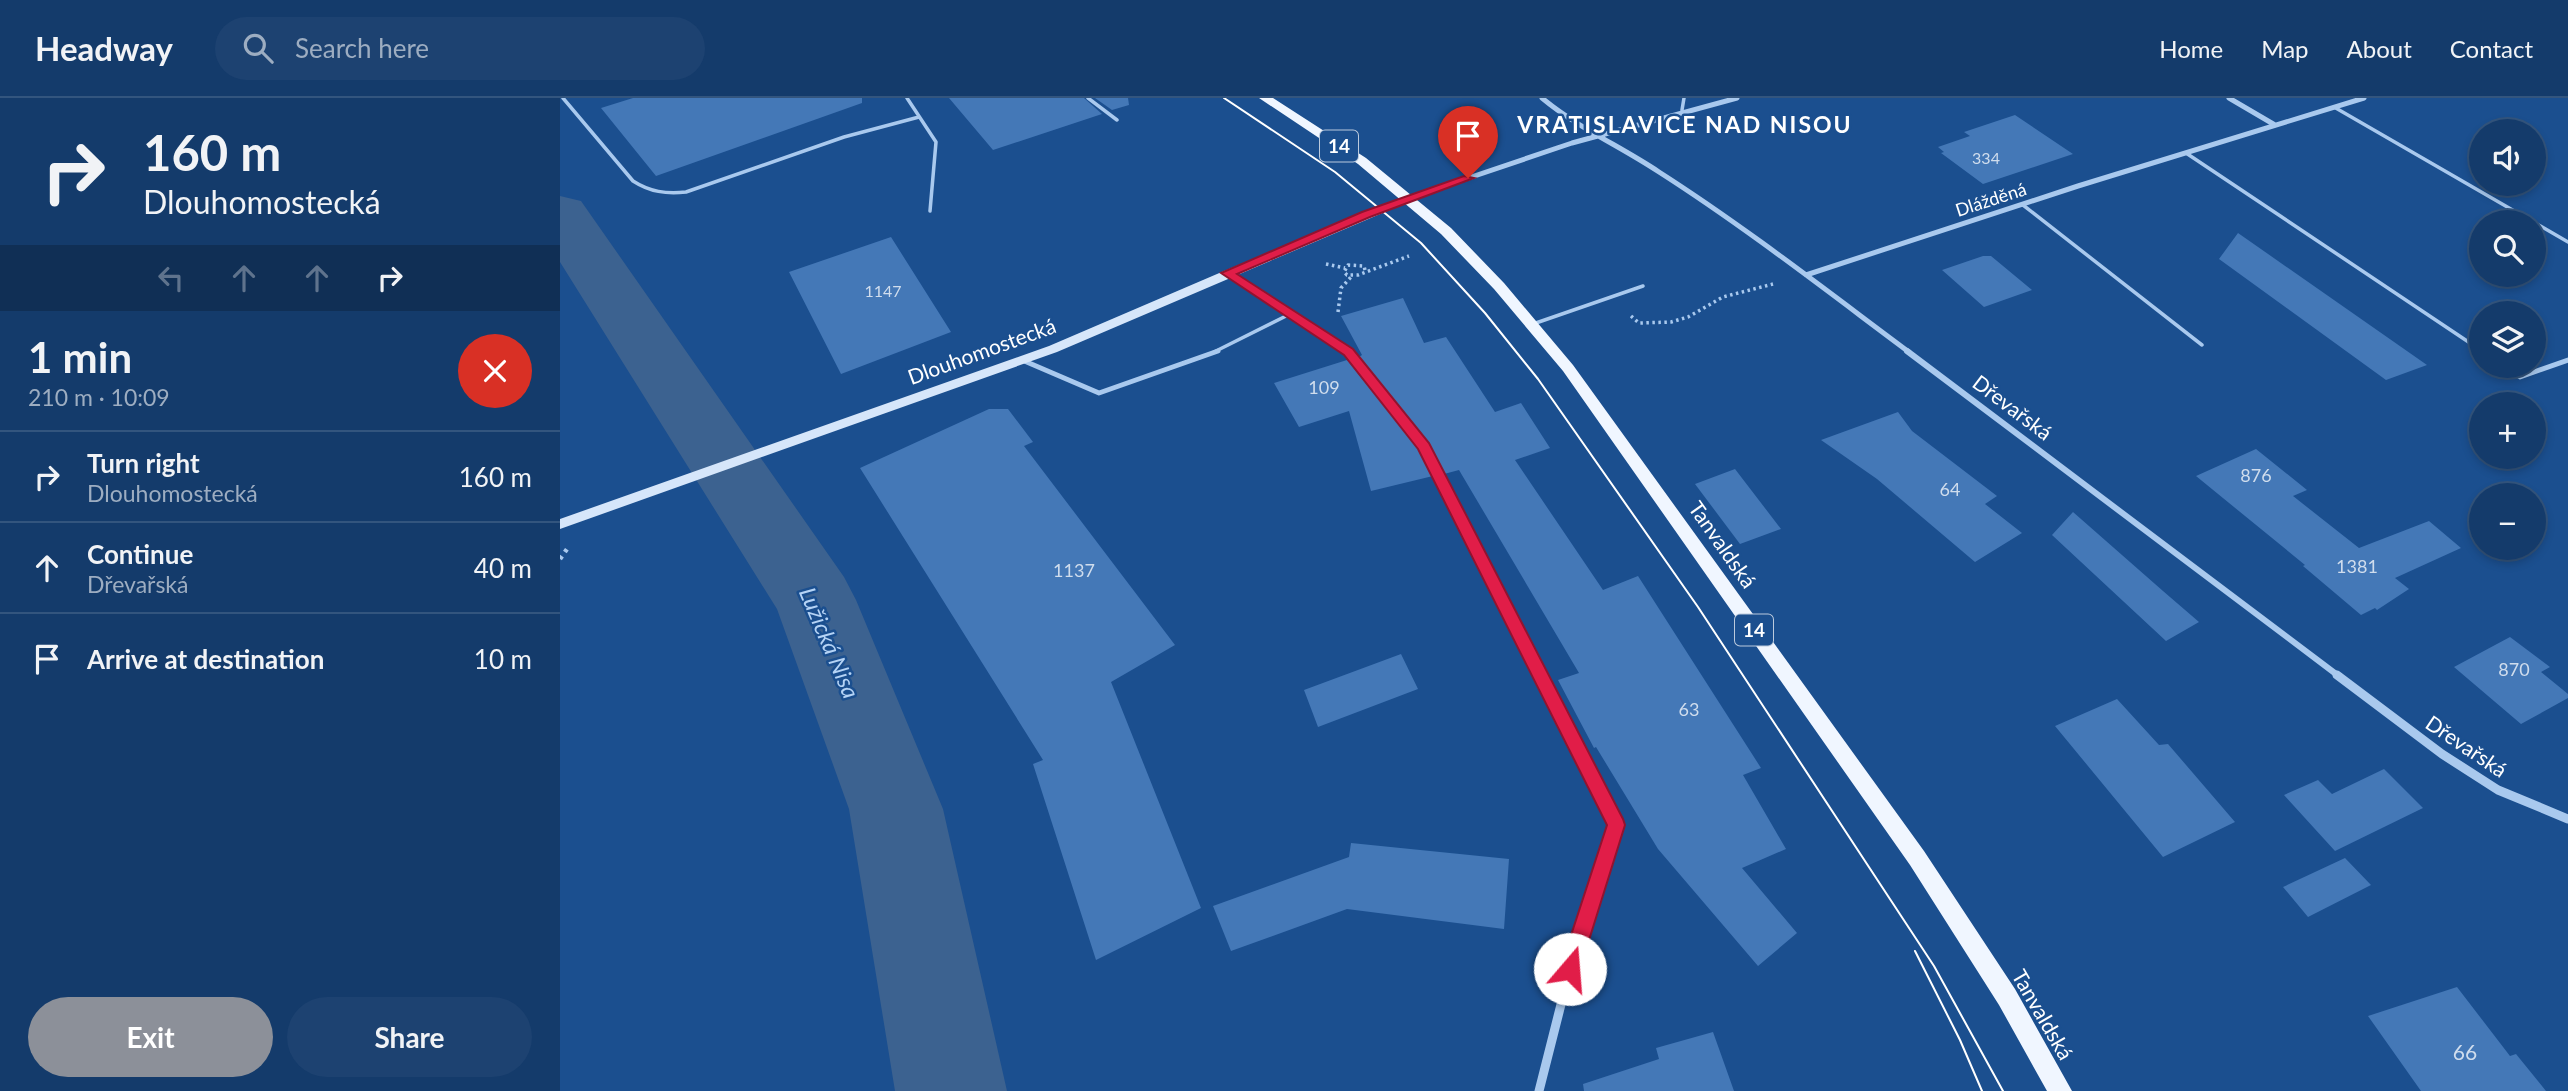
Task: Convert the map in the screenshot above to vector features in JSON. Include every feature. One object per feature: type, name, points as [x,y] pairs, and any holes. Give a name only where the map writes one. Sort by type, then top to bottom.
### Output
[{"type":"main road","name":"Tanvaldská","points":[[1265,98],[1362,161],[1409,198],[1446,231],[1533,324],[1568,368],[1917,858],[2007,998],[2060,1091]]},
{"type":"street","name":"Dřevařská","points":[[1542,98],[1568,120],[1658,171],[1806,275],[2442,754],[2498,790],[2568,820]]},
{"type":"street","points":[[1409,198],[1595,136],[1682,110],[1737,98]]},
{"type":"street","points":[[2229,98],[2275,125]]},
{"type":"street","name":"Dlážděná","points":[[1806,275],[2364,98]]},
{"type":"street","name":"Dlouhomostecká","points":[[560,524],[1053,349],[1409,198]]},
{"type":"street","points":[[1228,273],[1349,352],[1424,447],[1616,825],[1570,969],[1539,1091]]},
{"type":"lane","points":[[563,98],[633,181],[647,190],[673,193],[711,184],[844,137],[919,117]]},
{"type":"lane","points":[[907,98],[936,142],[930,211]]},
{"type":"lane","points":[[1088,98],[1117,120]]},
{"type":"lane","points":[[1682,110],[1684,98]]},
{"type":"lane","points":[[2334,107],[2568,242]]},
{"type":"lane","points":[[2186,153],[2469,342]]},
{"type":"lane","points":[[2023,205],[2202,345]]},
{"type":"lane","points":[[1533,324],[1643,286]]},
{"type":"lane","points":[[1022,360],[1099,393],[1212,355],[1255,336],[1290,314]]},
{"type":"lane","points":[[2546,368],[2568,360]]},
{"type":"path","points":[[1365,270],[1360,264],[1348,265],[1344,272],[1352,276],[1358,275],[1365,270],[1398,262],[1409,256]]},
{"type":"path","points":[[1610,297],[1639,323],[1671,322],[1688,317],[1723,298],[1806,275]]},
{"type":"path","points":[[1338,324],[1341,288],[1352,276]]},
{"type":"building","points":[[633,98],[862,98],[862,103],[656,176],[601,108]]},
{"type":"building","points":[[949,98],[1084,98],[1102,114],[993,150]]},
{"type":"building","points":[[1095,98],[1128,98],[1129,105],[1112,110]]},
{"type":"building","points":[[2015,115],[2073,154],[1983,184],[1941,153],[1944,152],[1938,147],[1970,136],[1964,132]]},
{"type":"building","points":[[2238,233],[2427,365],[2386,380],[2219,259]]},
{"type":"building","points":[[891,237],[951,332],[841,374],[789,272]]},
{"type":"building","points":[[1983,256],[1991,256],[2032,290],[1984,307],[1942,270]]},
{"type":"building","points":[[1403,298],[1424,343],[1446,337],[1495,412],[1521,403],[1550,448],[1515,460],[1603,590],[1638,576],[1761,768],[1743,775],[1786,849],[1742,868],[1797,933],[1758,966],[1658,849],[1596,747],[1594,748],[1558,680],[1579,673],[1459,470],[1444,474],[1429,444],[1359,357],[1362,355],[1341,316]]},
{"type":"building","points":[[1347,360],[1419,450],[1433,476],[1371,491],[1349,411],[1299,427],[1274,383]]},
{"type":"building","points":[[989,409],[1008,409],[1033,442],[1024,446],[1175,645],[1111,682],[1201,908],[1096,960],[1033,764],[1043,760],[860,468]]},
{"type":"building","points":[[1898,412],[1912,431],[1997,496],[1985,504],[2022,533],[1975,562],[1877,479],[1821,440]]},
{"type":"building","points":[[2256,449],[2307,490],[2293,496],[2359,548],[2429,521],[2461,548],[2395,578],[2409,589],[2377,610],[2375,608],[2361,615],[2303,566],[2305,565],[2196,476]]},
{"type":"building","points":[[1735,469],[1781,529],[1740,544],[1695,484]]},
{"type":"building","points":[[2073,512],[2199,622],[2166,641],[2052,535]]},
{"type":"building","points":[[2510,637],[2550,667],[2541,672],[2568,694],[2568,698],[2521,724],[2454,667]]},
{"type":"building","points":[[1401,654],[1418,689],[1318,727],[1304,690]]},
{"type":"building","points":[[2117,699],[2159,745],[2168,744],[2235,822],[2163,857],[2055,726]]},
{"type":"building","points":[[2384,769],[2423,808],[2335,851],[2284,795],[2318,780],[2332,794]]},
{"type":"building","points":[[1351,843],[1509,859],[1504,929],[1347,909],[1231,951],[1213,906],[1349,857]]},
{"type":"building","points":[[2345,858],[2371,885],[2308,917],[2283,887]]},
{"type":"building","points":[[2457,987],[2510,1056],[2516,1054],[2546,1091],[2421,1091],[2368,1016]]},
{"type":"building","points":[[1713,1032],[1734,1091],[1584,1091],[1583,1084],[1659,1059],[1656,1048]]},
{"type":"waterway","name":"Lužická Nisa","points":[[560,214],[815,600],[896,809],[951,1091]]},
{"type":"tram line","points":[[1224,98],[1335,172],[1421,243],[1485,313],[1538,379],[1698,607],[1934,966],[2003,1091]]},
{"type":"tram line","points":[[1915,951],[1960,1040],[1982,1091]]},
{"type":"district","name":"VRATISLAVICE NAD NISOU","points":[[1685,125]]},
{"type":"route","points":[[1468,178],[1366,215],[1228,273],[1349,352],[1424,447],[1616,825],[1570,969]]}]
